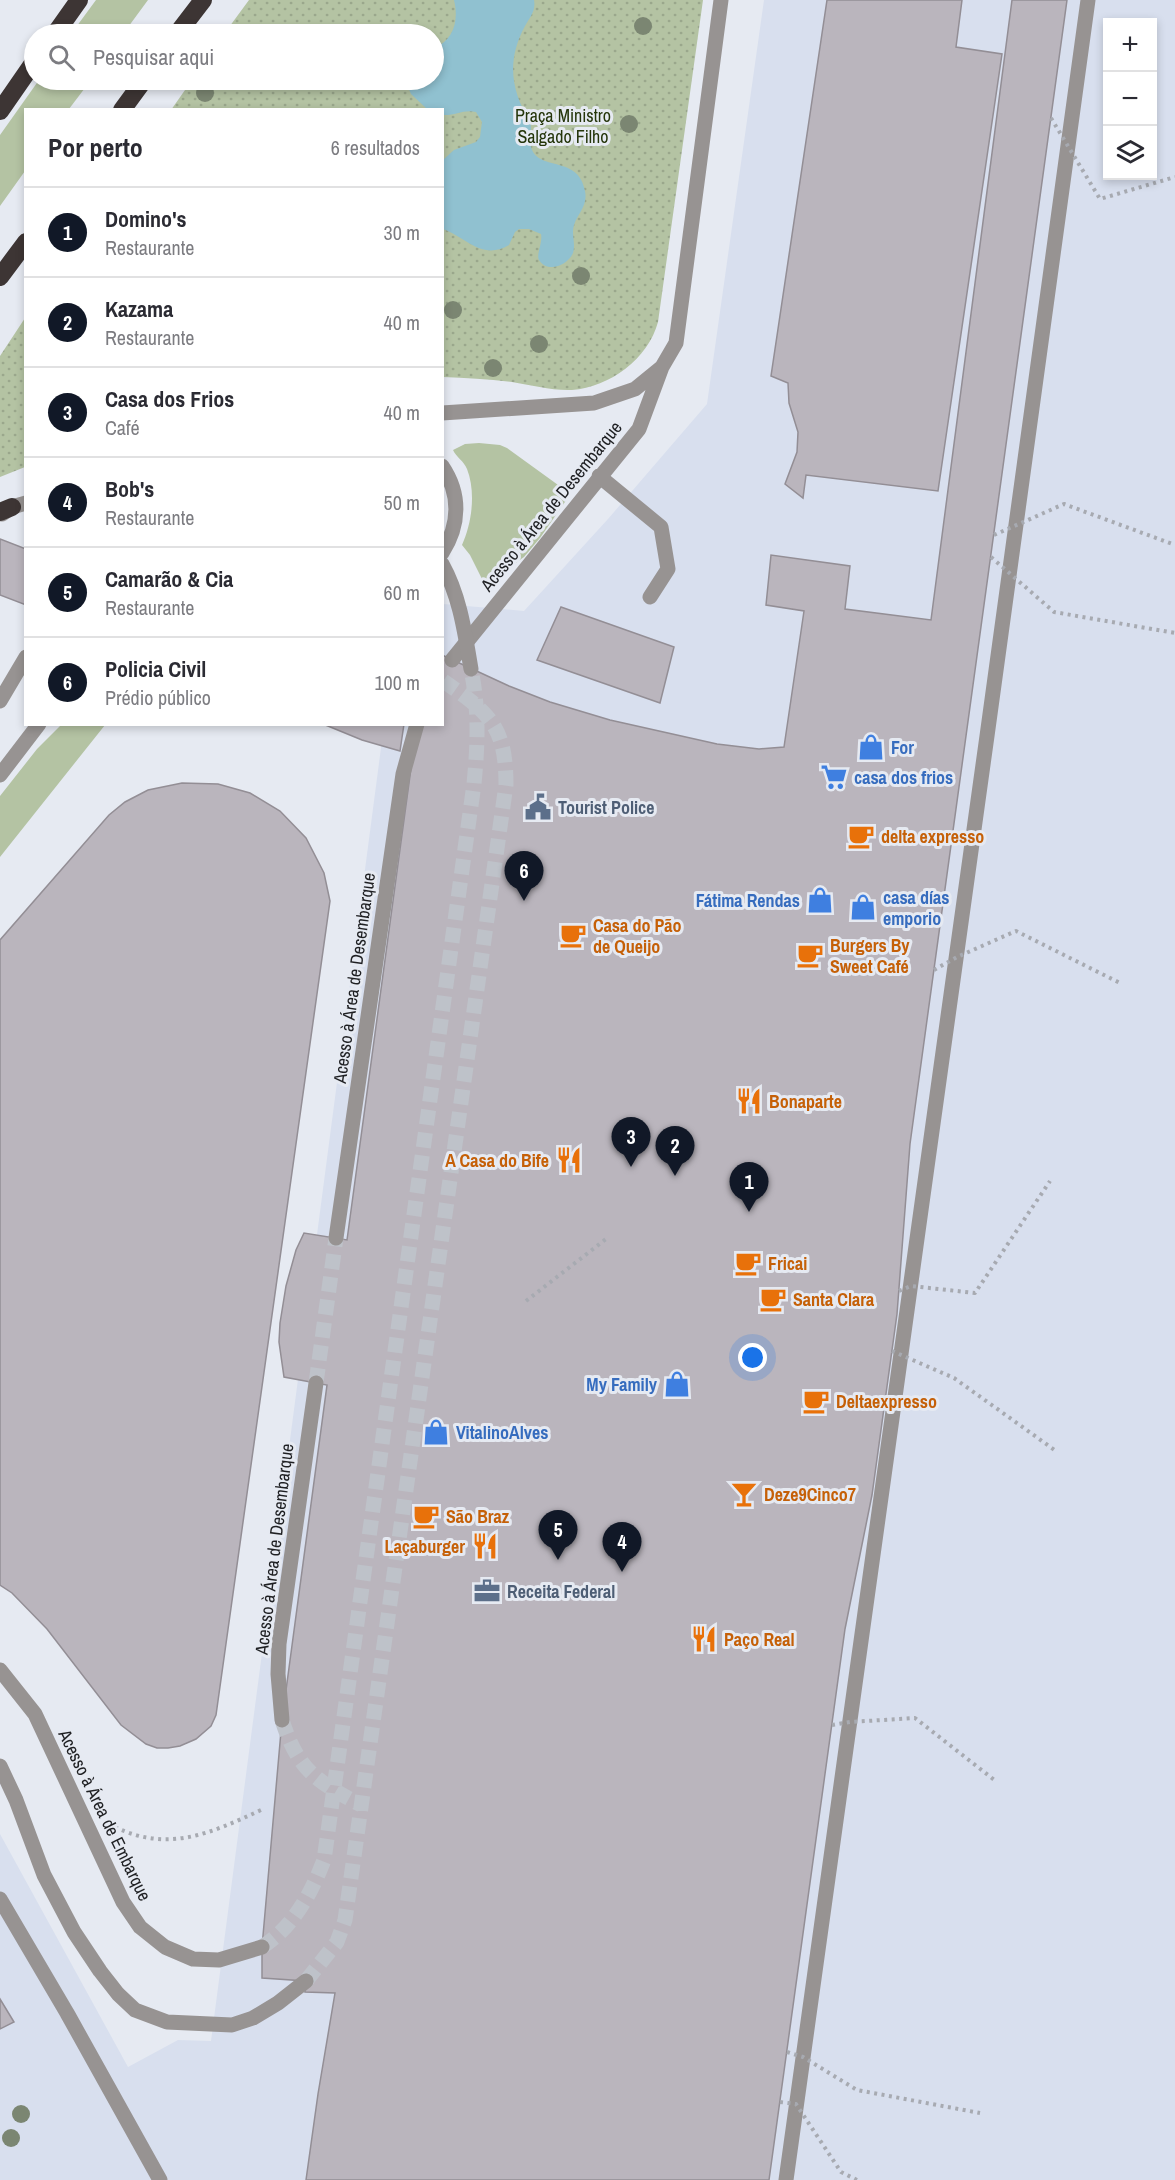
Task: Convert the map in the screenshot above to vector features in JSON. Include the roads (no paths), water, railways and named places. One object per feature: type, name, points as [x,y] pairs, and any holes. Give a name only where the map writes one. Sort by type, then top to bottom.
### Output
[{"type":"highway","points":[[61,24],[79,0]]},
{"type":"highway","points":[[185,24],[203,0]]},
{"type":"highway","points":[[0,111],[24,76]]},
{"type":"highway","points":[[124,108],[137,90]]},
{"type":"highway","points":[[0,277],[24,245]]},
{"type":"street","points":[[444,413],[594,403],[635,389],[662,367],[676,343],[721,0]]},
{"type":"street","points":[[786,2180],[850,1722],[905,1289],[957,957],[1088,0]]},
{"type":"street","name":"Acesso à Área de Desembarque","points":[[452,660],[639,429],[662,367]]},
{"type":"street","points":[[444,469],[450,478],[456,497],[456,520],[452,539],[444,550]]},
{"type":"street","points":[[599,476],[661,527],[668,569],[650,597]]},
{"type":"street","points":[[444,568],[464,627],[471,669]]},
{"type":"street","points":[[0,701],[24,660]]},
{"type":"street","points":[[0,775],[37,726]]},
{"type":"street","name":"Acesso à Área de Desembarque","points":[[336,1238],[403,774],[416,726]]},
{"type":"street","name":"Acesso à Área de Desembarque","points":[[282,1720],[278,1674],[279,1644],[316,1383]]},
{"type":"street","name":"Acesso à Área de Embarque","points":[[0,1670],[35,1714],[123,1902],[140,1927],[165,1947],[193,1959],[219,1960],[262,1947]]},
{"type":"street","points":[[0,1766],[16,1800],[44,1875],[74,1932],[100,1971],[118,1994],[135,2010],[167,2022],[232,2025],[253,2018],[270,2008],[306,1981]]},
{"type":"street","points":[[0,1899],[67,2013],[160,2180]]},
{"type":"water","points":[[454,0],[534,0],[533,11],[519,38],[513,62],[518,98],[530,121],[530,144],[538,157],[569,168],[576,173],[586,196],[573,228],[573,253],[567,261],[558,266],[547,266],[539,260],[541,234],[529,229],[519,229],[515,232],[509,245],[491,250],[474,246],[444,230],[444,159],[454,150],[476,142],[480,137],[482,122],[476,112],[467,111],[444,115],[444,108],[426,108],[409,90],[444,90],[444,42],[450,35],[455,22]]},
{"type":"tunnel","points":[[262,1947],[283,1930],[300,1909],[324,1860],[474,784],[477,726],[471,669]]},
{"type":"tunnel","points":[[306,1981],[337,1942],[345,1920],[506,785],[503,748],[492,722],[472,702],[444,681]]},
{"type":"tunnel","points":[[316,1383],[336,1238]]},
{"type":"tunnel","points":[[282,1720],[302,1763],[320,1781],[361,1805]]},
{"type":"place","name":"For","points":[[871,747]]},
{"type":"place","name":"casa dos frios","points":[[834,777]]},
{"type":"place","name":"Tourist Police","points":[[538,807]]},
{"type":"place","name":"delta expresso","points":[[861,836]]},
{"type":"place","name":"Fátima Rendas","points":[[820,900]]},
{"type":"place","name":"Policia Civil","points":[[524,901]]},
{"type":"place","name":"casa días emporio","points":[[863,907]]},
{"type":"place","name":"Casa do Pão de Queijo","points":[[573,935]]},
{"type":"place","name":"Burgers By Sweet Café","points":[[810,955]]},
{"type":"place","name":"Bonaparte","points":[[749,1101]]},
{"type":"place","name":"A Casa do Bife","points":[[569,1160]]},
{"type":"place","name":"Casa dos Frios","points":[[631,1167]]},
{"type":"place","name":"Kazama","points":[[675,1176]]},
{"type":"place","name":"Domino's","points":[[749,1212]]},
{"type":"place","name":"Fricai","points":[[748,1263]]},
{"type":"place","name":"Santa Clara","points":[[773,1299]]},
{"type":"place","name":"My Family","points":[[677,1384]]},
{"type":"place","name":"Deltaexpresso","points":[[816,1401]]},
{"type":"place","name":"VitalinoAlves","points":[[436,1432]]},
{"type":"place","name":"Deze9Cinco7","points":[[744,1494]]},
{"type":"place","name":"São Braz","points":[[426,1516]]},
{"type":"place","name":"Laçaburger","points":[[485,1546]]},
{"type":"place","name":"Camarão & Cia","points":[[558,1560]]},
{"type":"place","name":"Bob's","points":[[622,1572]]},
{"type":"place","name":"Receita Federal","points":[[487,1591]]},
{"type":"place","name":"Paço Real","points":[[704,1639]]},
{"type":"park label","name":"Praça Ministro Salgado Filho","points":[[563,125]]}]
